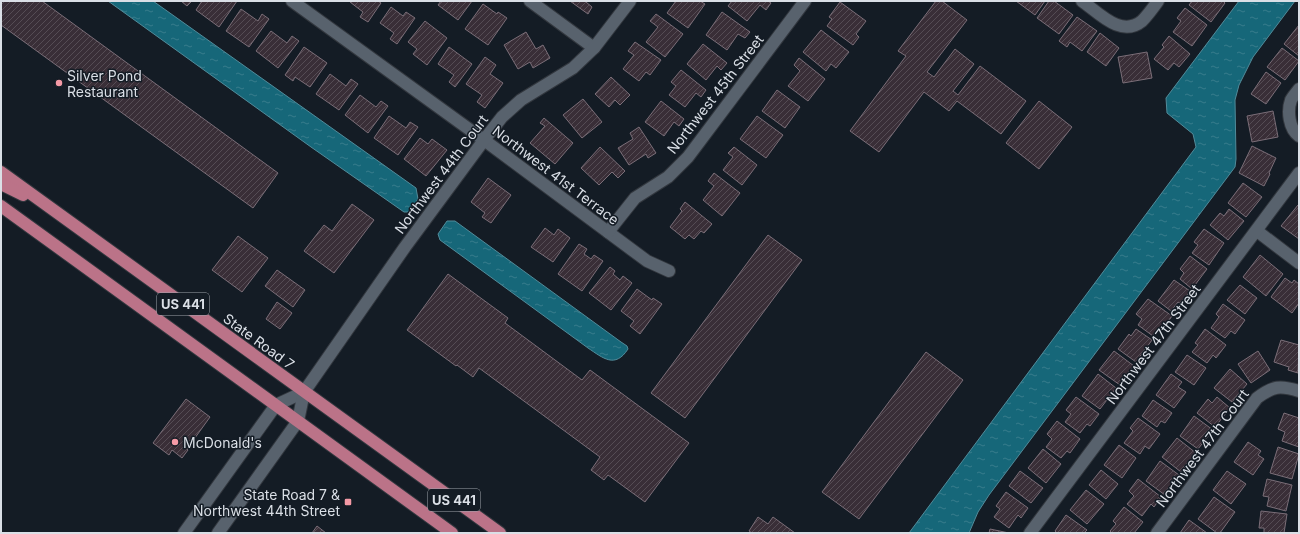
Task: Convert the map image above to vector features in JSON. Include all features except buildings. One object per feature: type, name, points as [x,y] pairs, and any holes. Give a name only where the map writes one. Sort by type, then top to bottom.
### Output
[{"type":"main road","name":"State Road 7","points":[[1,172],[500,533]]},
{"type":"main road","points":[[1,184],[62,216]]},
{"type":"main road","name":"US 441","points":[[1,206],[452,533]]},
{"type":"street","name":"Northwest 41st Terrace","points":[[292,1],[484,140],[647,261],[669,271]]},
{"type":"street","points":[[530,1],[594,48]]},
{"type":"street","name":"Northwest 44th Court","points":[[304,392],[405,247],[502,117],[521,100],[574,68],[594,48],[630,1]]},
{"type":"street","name":"Northwest 45th Street","points":[[608,232],[635,198],[668,177],[688,157],[805,1]]},
{"type":"street","points":[[1082,1],[1110,21],[1124,28],[1135,25],[1141,21],[1158,1]]},
{"type":"street","points":[[1299,89],[1291,99],[1289,117],[1296,134],[1299,136]]},
{"type":"street","name":"Northwest 47th Street","points":[[1030,533],[1299,173]]},
{"type":"street","points":[[1257,231],[1299,263]]},
{"type":"street","name":"Northwest 47th Court","points":[[1157,533],[1258,398],[1269,389],[1282,387],[1299,391]]},
{"type":"street","points":[[184,533],[276,405],[304,392]]},
{"type":"street","points":[[218,533],[298,421],[304,392]]},
{"type":"water","points":[[108,1],[153,1],[416,188],[418,199],[410,212],[404,212]]},
{"type":"water","points":[[1239,1],[1295,1],[1253,57],[1239,85],[1235,100],[1235,167],[989,495],[978,512],[969,533],[909,533],[1196,147],[1193,134],[1167,113],[1166,98]]},
{"type":"water","points":[[447,221],[455,221],[627,346],[628,349],[618,359],[609,360],[588,348],[440,240],[438,234]]},
{"type":"place","name":"Silver Pond Restaurant","points":[[59,83]]},
{"type":"place","name":"McDonald's","points":[[175,442]]},
{"type":"place","name":"State Road 7 & Northwest 44th Street","points":[[348,502]]}]
